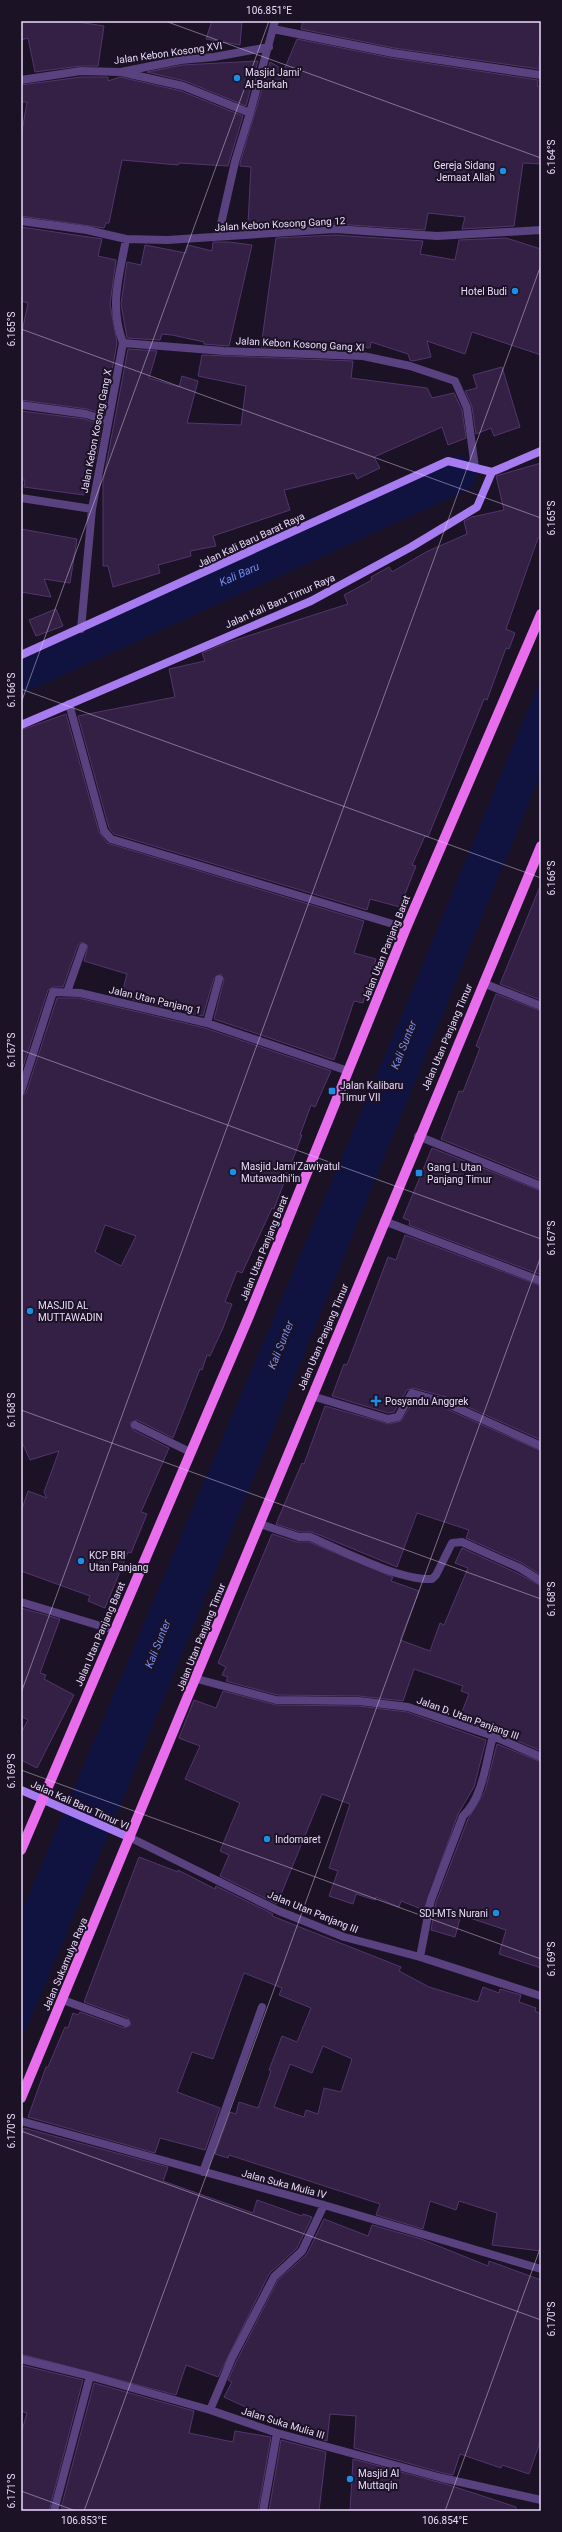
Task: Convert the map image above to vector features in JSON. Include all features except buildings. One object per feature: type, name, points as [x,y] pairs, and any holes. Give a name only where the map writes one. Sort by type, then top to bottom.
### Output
[{"type":"main road","name":"Jalan Utan Panjang Barat","points":[[21,1850],[249,1316],[406,928],[541,614]]},
{"type":"main road","name":"Jalan Utan Panjang Timur","points":[[131,1838],[418,1136],[541,846]]},
{"type":"main road","name":"Jalan Sukamulya Raya","points":[[21,2098],[131,1838]]},
{"type":"street","points":[[218,237],[235,162],[269,47],[274,25],[393,54],[541,75]]},
{"type":"street","name":"Jalan Kebon Kosong XVI","points":[[21,80],[81,71],[121,72],[181,60],[214,57],[269,47]]},
{"type":"street","points":[[121,72],[183,86],[250,113]]},
{"type":"street","name":"Jalan Kebon Kosong Gang 12","points":[[21,221],[87,230],[126,240],[218,237],[336,229],[436,236],[541,230]]},
{"type":"street","name":"Jalan Kebon Kosong Gang X","points":[[81,629],[92,509],[123,343],[117,326],[114,307],[126,240]]},
{"type":"street","name":"Jalan Kebon Kosong Gang XI","points":[[123,343],[224,351],[363,356],[410,366],[455,381],[467,408],[475,468]]},
{"type":"street","points":[[21,405],[72,412],[108,421]]},
{"type":"street","points":[[492,472],[541,451]]},
{"type":"street","name":"Jalan Kali Baru Barat Raya","points":[[21,655],[448,461],[492,472]]},
{"type":"street","name":"Jalan Kali Baru Timur Raya","points":[[21,725],[310,601],[412,547],[477,507],[492,472]]},
{"type":"street","points":[[21,498],[92,509]]},
{"type":"street","points":[[69,704],[104,831],[111,839],[406,928]]},
{"type":"street","points":[[21,1090],[53,992],[67,992],[83,947]]},
{"type":"street","points":[[208,1023],[219,979]]},
{"type":"street","points":[[482,983],[541,1006]]},
{"type":"street","name":"Jalan Utan Panjang 1","points":[[67,992],[208,1023],[348,1071]]},
{"type":"street","points":[[418,1136],[541,1186]]},
{"type":"street","points":[[384,1221],[541,1281]]},
{"type":"street","points":[[312,1396],[388,1420],[398,1417],[412,1393],[444,1402],[541,1446]]},
{"type":"street","points":[[135,1425],[190,1452]]},
{"type":"street","points":[[260,1524],[299,1537],[310,1537],[397,1573],[424,1580],[432,1579],[436,1575],[452,1543],[462,1542],[520,1568],[541,1581]]},
{"type":"street","points":[[21,1602],[114,1630]]},
{"type":"street","name":"Jalan D. Utan Panjang III","points":[[197,1678],[276,1700],[359,1701],[408,1707],[493,1736],[541,1757]]},
{"type":"street","points":[[420,1957],[431,1900],[463,1816],[470,1808],[477,1794],[493,1736]]},
{"type":"street","name":"Jalan Kali Baru Timur VI","points":[[21,1790],[53,1806],[131,1838]]},
{"type":"street","name":"Jalan Utan Panjang III","points":[[131,1838],[286,1914],[344,1937],[420,1957],[541,1996]]},
{"type":"street","points":[[63,2000],[126,2023]]},
{"type":"street","points":[[203,2172],[262,2007]]},
{"type":"street","name":"Jalan Suka Mulia IV","points":[[21,2121],[324,2205],[541,2269]]},
{"type":"street","points":[[210,2410],[232,2358],[274,2277],[302,2251],[324,2205]]},
{"type":"street","name":"Jalan Suka Mulia III","points":[[21,2359],[90,2376],[210,2410],[277,2433],[442,2478],[541,2500]]},
{"type":"street","points":[[54,2511],[90,2376]]},
{"type":"street","points":[[263,2511],[277,2433]]},
{"type":"water","name":"Kali Sunter","points":[[541,678],[541,773],[109,1833],[21,2041],[21,1913],[397,1027]]},
{"type":"waterway","name":"Kali Baru","points":[[21,674],[458,474]]},
{"type":"place","name":"Masjid Jami' Al-Barkah","points":[[237,78]]},
{"type":"place","name":"Gereja Sidang Jemaat Allah","points":[[503,171]]},
{"type":"place","name":"Hotel Budi","points":[[515,291]]},
{"type":"place","name":"Jalan Kalibaru Timur VII","points":[[332,1091]]},
{"type":"place","name":"Masjid Jami'Zawiyatul Mutawadhi'in","points":[[233,1172]]},
{"type":"place","name":"Gang L Utan Panjang Timur","points":[[419,1173]]},
{"type":"place","name":"MASJID AL MUTTAWADIN","points":[[30,1311]]},
{"type":"place","name":"Posyandu Anggrek","points":[[376,1401]]},
{"type":"place","name":"KCP BRI Utan Panjang","points":[[81,1561]]},
{"type":"place","name":"Indomaret","points":[[267,1839]]},
{"type":"place","name":"SDI-MTs Nurani","points":[[496,1913]]},
{"type":"place","name":"Masjid Al Muttaqin","points":[[350,2479]]}]
